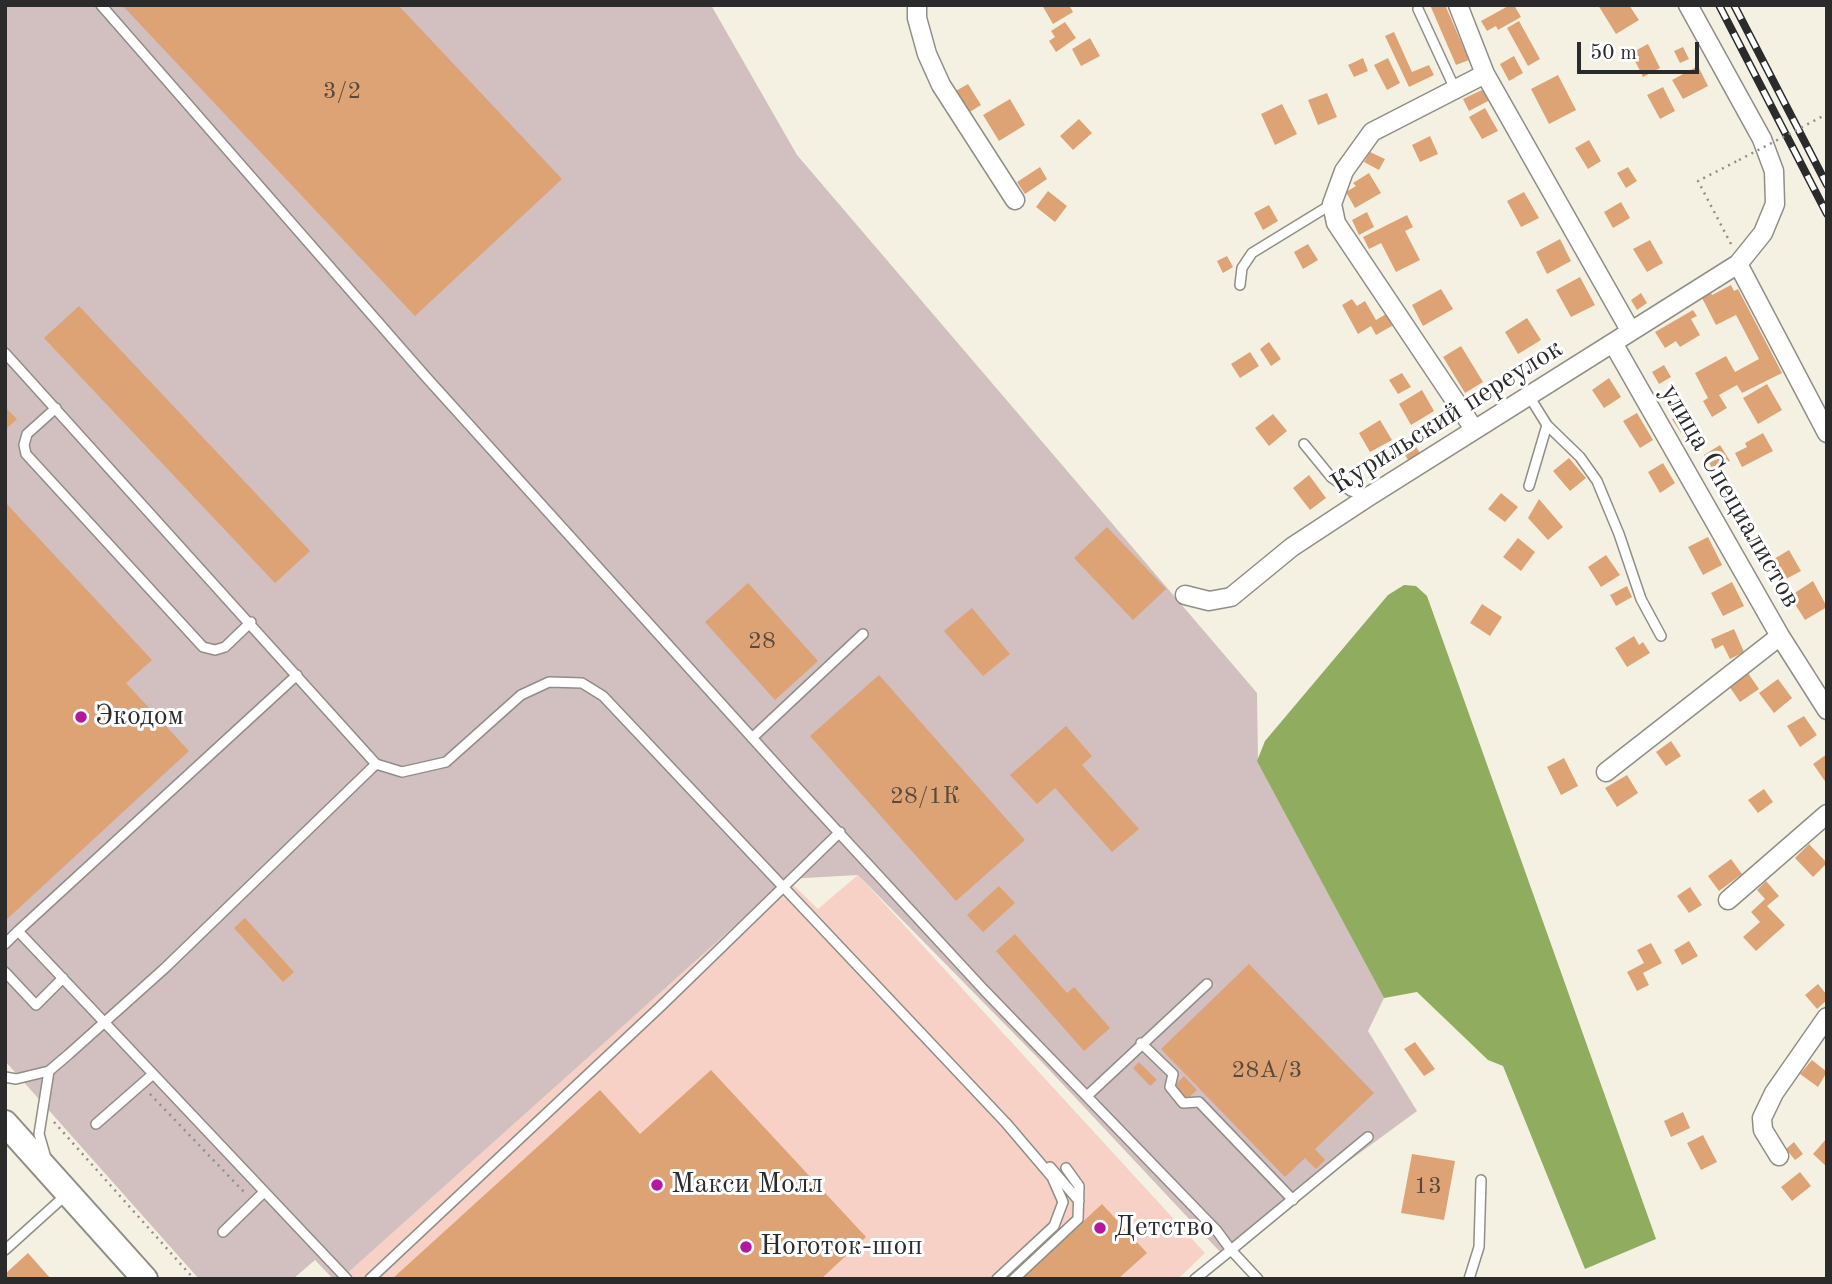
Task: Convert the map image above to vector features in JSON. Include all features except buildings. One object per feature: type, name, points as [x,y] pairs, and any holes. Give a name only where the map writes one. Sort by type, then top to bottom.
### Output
[{"type":"main road","points":[[5,1122],[145,1279]]},
{"type":"street","points":[[917,5],[917,18],[927,54],[941,85],[1015,200]]},
{"type":"street","points":[[1458,5],[1485,74],[1630,330]]},
{"type":"street","name":"Курильский переулок","points":[[1185,594],[1209,601],[1231,597],[1292,547],[1368,497],[1738,264],[1763,233],[1775,204],[1774,171],[1762,139],[1688,5]]},
{"type":"street","points":[[1474,429],[1336,223],[1332,204],[1343,172],[1372,132],[1485,74]]},
{"type":"street","points":[[1738,264],[1827,433]]},
{"type":"street","name":"улица Специалистов","points":[[1613,343],[1780,636],[1827,710]]},
{"type":"street","points":[[1606,772],[1780,636]]},
{"type":"street","points":[[1728,900],[1827,814]]},
{"type":"street","points":[[1779,1156],[1763,1130],[1762,1118],[1774,1093],[1827,1017]]},
{"type":"lane","points":[[101,5],[426,377],[752,738],[984,990],[1217,1231],[1258,1279]]},
{"type":"lane","points":[[1418,9],[1454,89]]},
{"type":"lane","points":[[1240,285],[1242,268],[1252,253],[1332,204]]},
{"type":"lane","points":[[5,353],[251,622],[376,764],[402,772],[446,762],[521,695],[549,682],[582,683],[603,696],[1028,1147],[1066,1184],[1080,1202]]},
{"type":"lane","points":[[1529,396],[1547,425],[1580,457],[1601,489],[1641,599],[1661,636]]},
{"type":"lane","points":[[56,408],[27,434],[24,445],[26,454],[203,647],[215,650],[225,647],[251,622]]},
{"type":"lane","points":[[1529,486],[1547,425]]},
{"type":"lane","points":[[1304,444],[1331,477],[1351,491],[1368,497]]},
{"type":"lane","points":[[752,738],[863,634]]},
{"type":"lane","points":[[5,944],[297,675]]},
{"type":"lane","points":[[5,1077],[16,1079],[49,1071],[105,1022],[376,764]]},
{"type":"lane","points":[[370,1279],[840,832]]},
{"type":"lane","points":[[18,931],[347,1279]]},
{"type":"lane","points":[[5,972],[36,1005],[63,978]]},
{"type":"lane","points":[[1087,1097],[1141,1043],[1207,984]]},
{"type":"lane","points":[[1141,1043],[1173,1074],[1170,1087],[1183,1103],[1199,1102],[1293,1200]]},
{"type":"lane","points":[[49,1071],[41,1107],[39,1134],[50,1173]]},
{"type":"lane","points":[[96,1125],[152,1075]]},
{"type":"lane","points":[[1195,1279],[1368,1137]]},
{"type":"lane","points":[[997,1279],[1054,1226],[1063,1202],[1059,1189],[1028,1147]]},
{"type":"lane","points":[[1014,1279],[1078,1219],[1079,1186],[1066,1168]]},
{"type":"lane","points":[[1469,1279],[1479,1247],[1481,1181]]},
{"type":"lane","points":[[223,1232],[264,1192]]},
{"type":"lane","points":[[5,1250],[68,1193]]},
{"type":"path","points":[[1731,243],[1698,181],[1827,114]]},
{"type":"path","points":[[149,1093],[254,1202]]},
{"type":"path","points":[[41,1107],[194,1279]]},
{"type":"shaded area","points":[[5,5],[711,5],[797,155],[1257,693],[1258,761],[1384,998],[1368,1031],[1417,1111],[1222,1254],[1040,1060],[858,875],[787,879],[341,1279],[333,1279],[315,1260],[293,1279],[199,1279],[5,1061]]},
{"type":"shaded area","points":[[858,875],[1205,1253],[1178,1279],[341,1279],[787,879],[818,909]]},
{"type":"green space","points":[[1404,585],[1416,586],[1427,596],[1656,1239],[1585,1269],[1503,1066],[1488,1060],[1417,992],[1384,998],[1257,761],[1265,741],[1388,595]]},
{"type":"railway","points":[[1719,5],[1827,214]]},
{"type":"railway","points":[[1734,5],[1827,185]]},
{"type":"place","name":"Экодом","points":[[81,717]]},
{"type":"place","name":"Макси Молл","points":[[657,1185]]},
{"type":"place","name":"Детство","points":[[1100,1228]]},
{"type":"place","name":"Ноготок-шоп","points":[[746,1247]]}]
